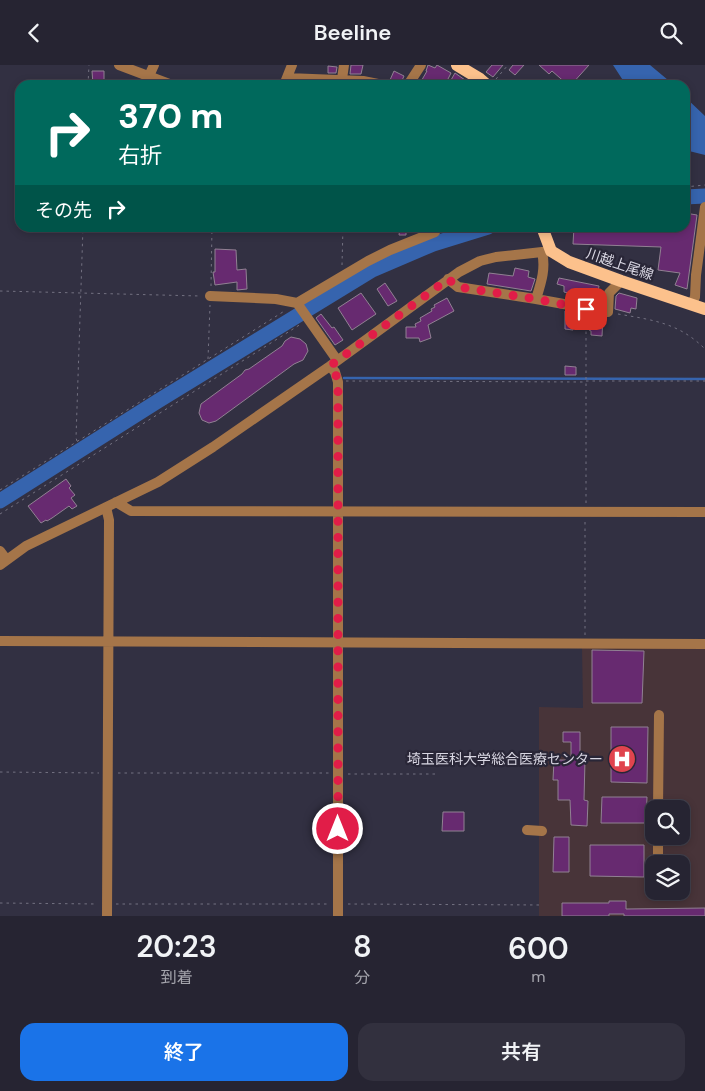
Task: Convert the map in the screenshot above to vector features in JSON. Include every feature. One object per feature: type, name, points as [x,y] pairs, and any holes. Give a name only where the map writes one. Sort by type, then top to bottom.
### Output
[{"type":"main road","points":[[457,65],[484,80]]},
{"type":"main road","points":[[543,232],[546,252]]},
{"type":"main road","name":"川越上尾線","points":[[546,252],[621,281],[705,309]]},
{"type":"street","points":[[119,65],[159,80]]},
{"type":"street","points":[[149,76],[154,65]]},
{"type":"street","points":[[286,80],[292,65]]},
{"type":"street","points":[[342,79],[344,65]]},
{"type":"street","points":[[411,80],[421,65]]},
{"type":"street","points":[[314,80],[352,80]]},
{"type":"street","points":[[692,305],[695,297],[705,207]]},
{"type":"street","points":[[297,304],[342,276],[390,250],[435,232]]},
{"type":"street","points":[[2,558],[158,482],[213,447],[334,363],[448,279],[480,261],[510,254],[546,252],[544,272],[536,299]]},
{"type":"street","points":[[448,279],[458,287],[608,312],[609,293],[621,281]]},
{"type":"street","points":[[210,296],[276,299],[297,304],[334,363],[338,382],[338,916]]},
{"type":"street","points":[[116,502],[131,511],[705,512]]},
{"type":"street","points":[[106,507],[109,520],[107,916]]},
{"type":"street","points":[[0,641],[705,644]]},
{"type":"street","points":[[658,800],[659,715]]},
{"type":"street","points":[[527,830],[542,831]]},
{"type":"path","points":[[88,80],[89,65]]},
{"type":"path","points":[[494,80],[508,65]]},
{"type":"path","points":[[690,186],[705,185]]},
{"type":"path","points":[[77,441],[83,232]]},
{"type":"path","points":[[208,360],[212,232]]},
{"type":"path","points":[[342,276],[343,232]]},
{"type":"path","points":[[0,291],[210,296]]},
{"type":"path","points":[[0,490],[297,304]]},
{"type":"path","points":[[584,643],[586,309]]},
{"type":"path","points":[[608,312],[663,322],[697,341],[705,349]]},
{"type":"path","points":[[0,514],[307,319]]},
{"type":"path","points":[[338,382],[705,381]]},
{"type":"path","points":[[0,773],[436,773]]},
{"type":"path","points":[[0,903],[542,905]]},
{"type":"shaded area","name":"埼玉医科大学総合医療センター","points":[[582,647],[705,647],[705,916],[539,916],[539,707],[583,708]]},
{"type":"water","points":[[613,65],[650,65],[668,80],[623,80]]},
{"type":"water","points":[[690,102],[705,116],[705,155],[690,151]]},
{"type":"building","points":[[351,65],[363,65],[361,74],[350,74]]},
{"type":"building","points":[[428,65],[435,68],[437,65],[451,73],[448,80],[422,80]]},
{"type":"building","points":[[492,65],[503,65],[493,77],[486,72]]},
{"type":"building","points":[[513,65],[524,65],[515,75],[509,70]]},
{"type":"building","points":[[539,65],[589,65],[576,80],[562,80],[552,71],[549,74]]},
{"type":"building","points":[[328,66],[337,67],[336,73],[328,73]]},
{"type":"building","points":[[92,71],[104,71],[104,80],[93,80]]},
{"type":"building","points":[[394,71],[404,76],[402,80],[390,80]]},
{"type":"building","points":[[455,73],[465,80],[451,80]]},
{"type":"building","points":[[690,214],[697,215],[687,289],[675,285],[680,273],[658,270],[661,247],[573,244],[574,232],[690,232]]},
{"type":"building","points":[[399,232],[406,232],[406,235],[399,235]]},
{"type":"building","points":[[215,249],[236,250],[237,270],[246,269],[247,289],[237,290],[237,282],[215,285],[213,272],[215,272]]},
{"type":"building","points":[[515,268],[529,271],[528,277],[535,279],[531,291],[487,284],[489,273],[513,276]]},
{"type":"building","points":[[559,278],[599,286],[596,303],[584,301],[584,297],[564,292],[564,286],[557,284]]},
{"type":"building","points":[[385,283],[397,301],[388,306],[377,289]]},
{"type":"building","points":[[361,293],[376,314],[352,330],[338,308]]},
{"type":"building","points":[[619,293],[637,298],[636,309],[631,308],[630,313],[615,309],[616,296]]},
{"type":"building","points":[[447,298],[454,311],[428,325],[431,338],[420,342],[419,338],[406,338],[406,327],[416,327],[415,324],[421,321],[420,318],[432,311],[431,309],[435,307],[434,305]]},
{"type":"building","points":[[565,311],[574,313],[573,330],[565,329]]},
{"type":"building","points":[[321,314],[332,328],[334,327],[343,340],[335,345],[316,318]]},
{"type":"building","points":[[591,316],[603,318],[602,336],[591,335],[589,330]]},
{"type":"building","points":[[291,337],[300,339],[306,344],[308,351],[303,360],[294,364],[216,421],[209,423],[202,420],[199,413],[201,404],[245,370],[282,346]]},
{"type":"building","points":[[565,366],[576,367],[576,375],[565,375]]},
{"type":"building","points":[[66,479],[71,486],[69,488],[75,495],[71,498],[77,506],[72,509],[69,506],[41,523],[28,506]]},
{"type":"building","points":[[592,650],[644,651],[642,703],[592,703]]},
{"type":"building","points":[[611,727],[648,727],[647,783],[611,782]]},
{"type":"building","points":[[563,732],[580,732],[580,760],[585,760],[584,800],[588,801],[587,826],[571,825],[570,800],[558,800],[558,780],[553,780],[554,760],[571,760],[571,742],[563,742]]},
{"type":"building","points":[[602,797],[647,797],[647,800],[645,800],[645,823],[601,823]]},
{"type":"building","points":[[443,812],[464,812],[464,831],[442,831]]},
{"type":"building","points":[[554,837],[569,837],[569,872],[553,872]]},
{"type":"building","points":[[590,845],[644,845],[644,877],[590,876]]},
{"type":"building","points":[[609,901],[626,901],[626,909],[705,908],[705,916],[624,916],[624,914],[609,914],[609,916],[562,916],[562,903],[609,903]]},
{"type":"waterway","points":[[690,197],[705,196]]},
{"type":"waterway","points":[[0,501],[158,401],[372,270],[433,244],[472,232]]},
{"type":"waterway","points":[[344,378],[705,379]]},
{"type":"place","name":"埼玉医科大学総合医療センター","points":[[622,759]]},
{"type":"route","points":[[338,829],[338,382],[335,372],[330,366],[448,279],[458,287],[586,309]]}]
